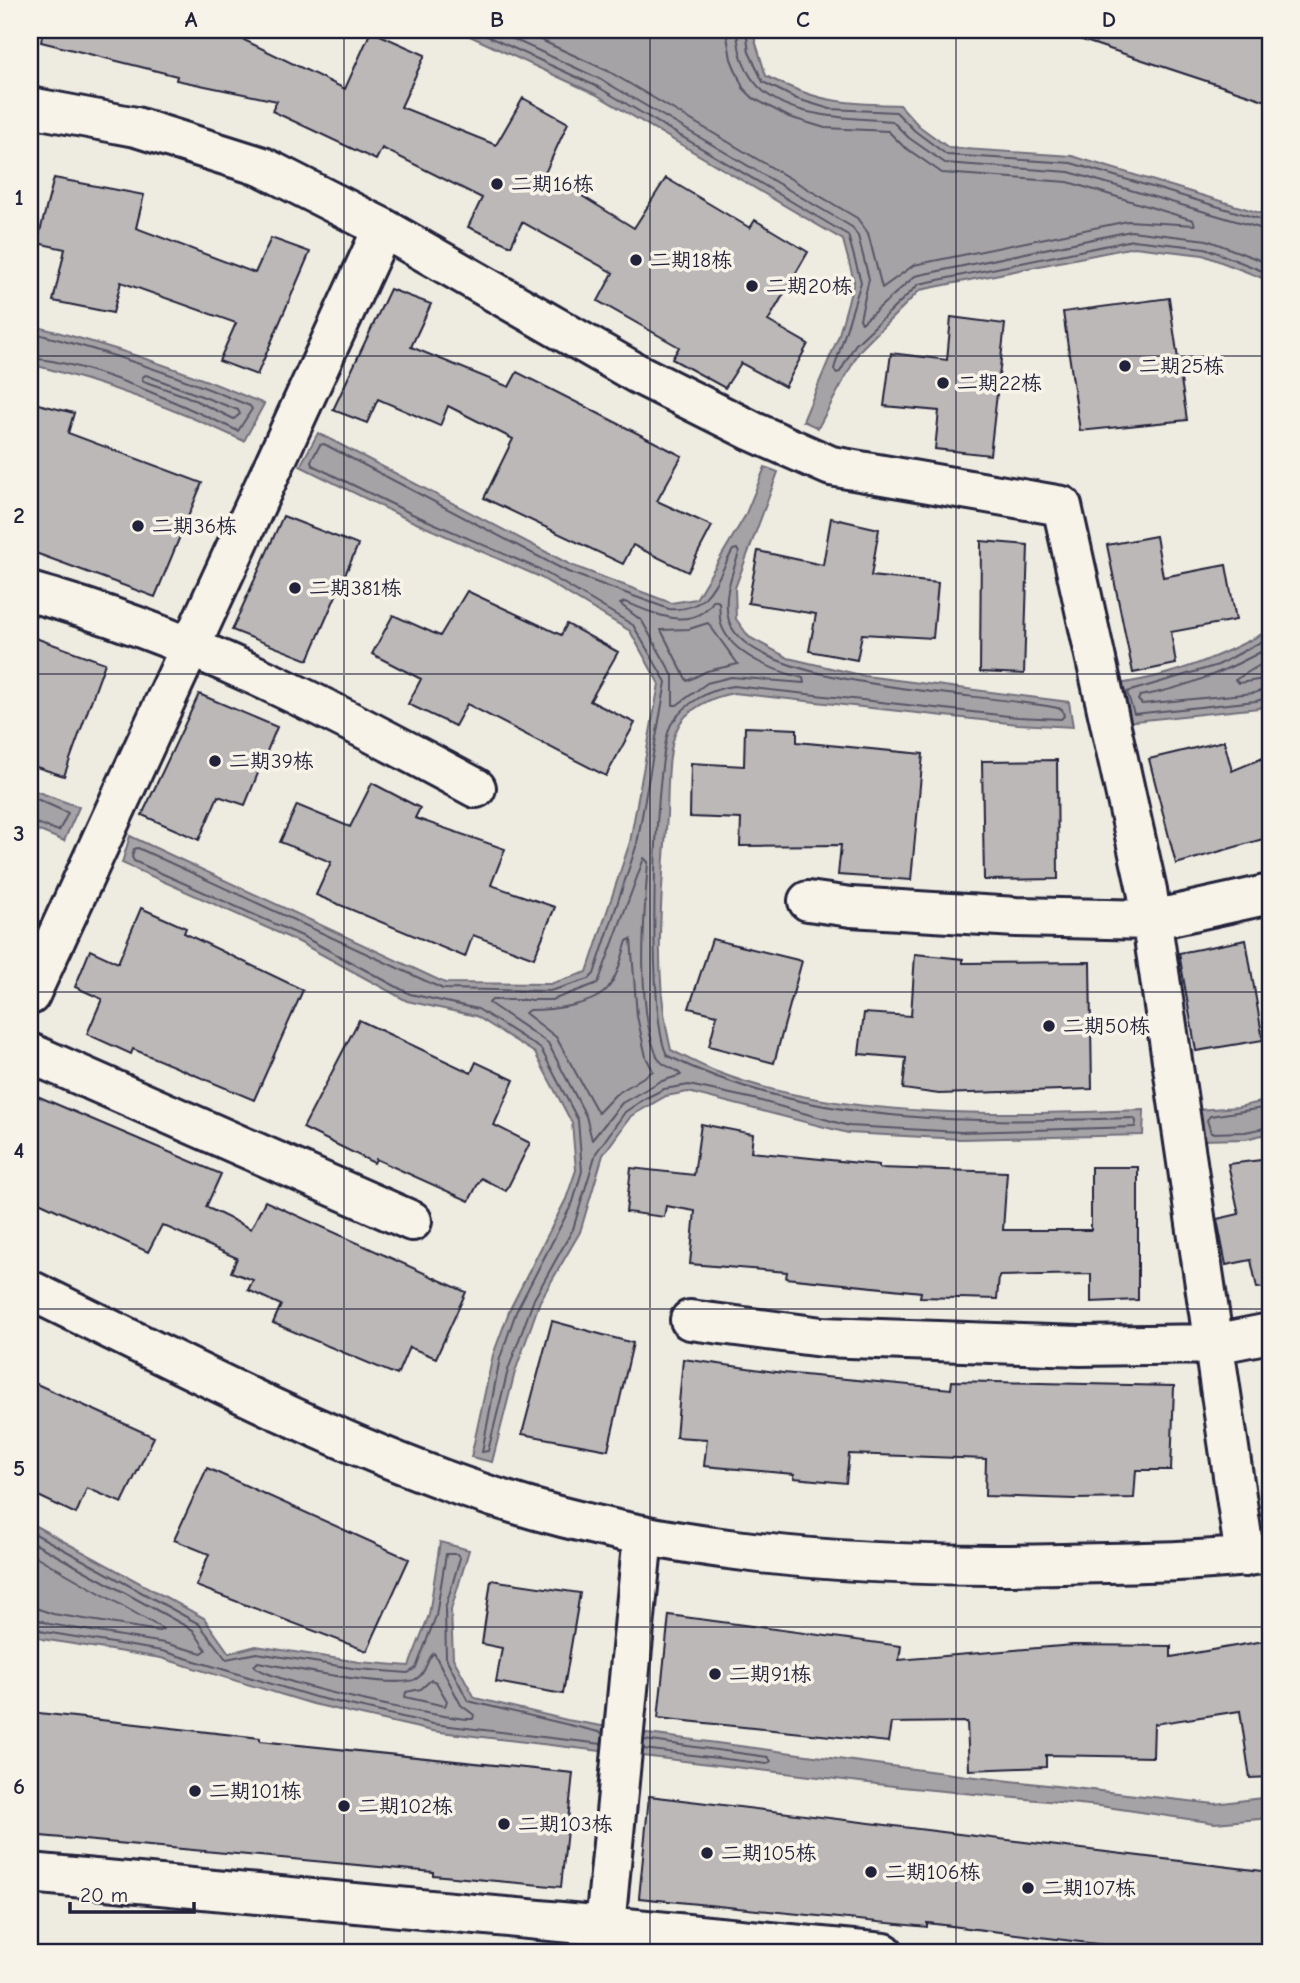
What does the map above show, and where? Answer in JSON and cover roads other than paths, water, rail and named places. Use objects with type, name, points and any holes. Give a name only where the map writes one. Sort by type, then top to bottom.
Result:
[{"type":"street","points":[[30,107],[136,127],[263,167],[383,228],[636,373],[752,431],[831,466],[1062,506],[1152,920],[1214,1344],[1258,1555],[950,1566],[813,1559],[606,1530],[463,1487],[330,1436],[30,1290]]},
{"type":"street","points":[[30,995],[383,228]]},
{"type":"street","points":[[30,592],[190,647],[318,703],[476,788]]},
{"type":"street","points":[[808,901],[851,907],[1016,917],[1152,920],[1270,894]]},
{"type":"street","points":[[30,1053],[412,1221]]},
{"type":"street","points":[[690,1320],[822,1337],[1080,1346],[1214,1344],[1270,1333]]},
{"type":"street","points":[[606,1926],[643,1535]]},
{"type":"street","points":[[30,1873],[884,1953]]},
{"type":"water","points":[[457,30],[752,30],[766,76],[817,97],[900,105],[919,126],[949,148],[1072,156],[1270,216],[1270,281],[1203,255],[1134,247],[920,290],[860,350],[818,428],[803,421],[838,338],[854,281],[843,240],[595,94]]},
{"type":"water","points":[[30,325],[148,360],[264,404],[244,441],[138,397],[30,364]]},
{"type":"water","points":[[318,433],[571,565],[671,603],[696,599],[745,516],[765,467],[778,472],[735,588],[736,619],[749,637],[788,658],[865,676],[1069,702],[1073,727],[1018,724],[734,693],[709,700],[686,715],[674,738],[669,771],[660,933],[665,1021],[671,1050],[714,1071],[768,1088],[873,1107],[929,1111],[1040,1113],[1144,1110],[1143,1135],[961,1139],[848,1133],[688,1092],[666,1096],[631,1116],[603,1155],[580,1232],[540,1301],[515,1372],[492,1462],[471,1457],[493,1355],[510,1309],[566,1199],[576,1170],[572,1123],[535,1053],[476,1016],[407,1001],[299,942],[122,863],[130,836],[445,983],[550,984],[587,972],[630,842],[659,684],[630,631],[538,576],[407,519],[300,466]]},
{"type":"water","points":[[1270,630],[1270,703],[1259,708],[1126,722],[1119,684],[1160,676],[1197,664]]},
{"type":"water","points":[[30,789],[79,807],[64,841],[30,827]]},
{"type":"water","points":[[1270,1100],[1270,1133],[1246,1139],[1201,1140],[1199,1110],[1238,1107]]},
{"type":"water","points":[[30,1523],[204,1618],[229,1653],[256,1646],[359,1662],[409,1666],[429,1615],[440,1542],[469,1550],[451,1610],[453,1658],[475,1698],[567,1720],[648,1734],[967,1776],[1215,1804],[1270,1797],[1270,1818],[1215,1823],[1100,1806],[902,1787],[432,1731],[313,1704],[161,1658],[42,1639],[30,1630]]},
{"type":"place","name":"二期16栋","points":[[497,184]]},
{"type":"place","name":"二期18栋","points":[[636,260]]},
{"type":"place","name":"二期20栋","points":[[752,286]]},
{"type":"place","name":"二期25栋","points":[[1125,366]]},
{"type":"place","name":"二期22栋","points":[[943,383]]},
{"type":"place","name":"二期36栋","points":[[138,526]]},
{"type":"place","name":"二期381栋","points":[[295,588]]},
{"type":"place","name":"二期39栋","points":[[215,761]]},
{"type":"place","name":"二期50栋","points":[[1049,1026]]},
{"type":"place","name":"二期91栋","points":[[715,1674]]},
{"type":"place","name":"二期101栋","points":[[195,1791]]},
{"type":"place","name":"二期102栋","points":[[344,1806]]},
{"type":"place","name":"二期103栋","points":[[504,1824]]},
{"type":"place","name":"二期105栋","points":[[707,1853]]},
{"type":"place","name":"二期106栋","points":[[871,1872]]},
{"type":"place","name":"二期107栋","points":[[1028,1888]]}]
